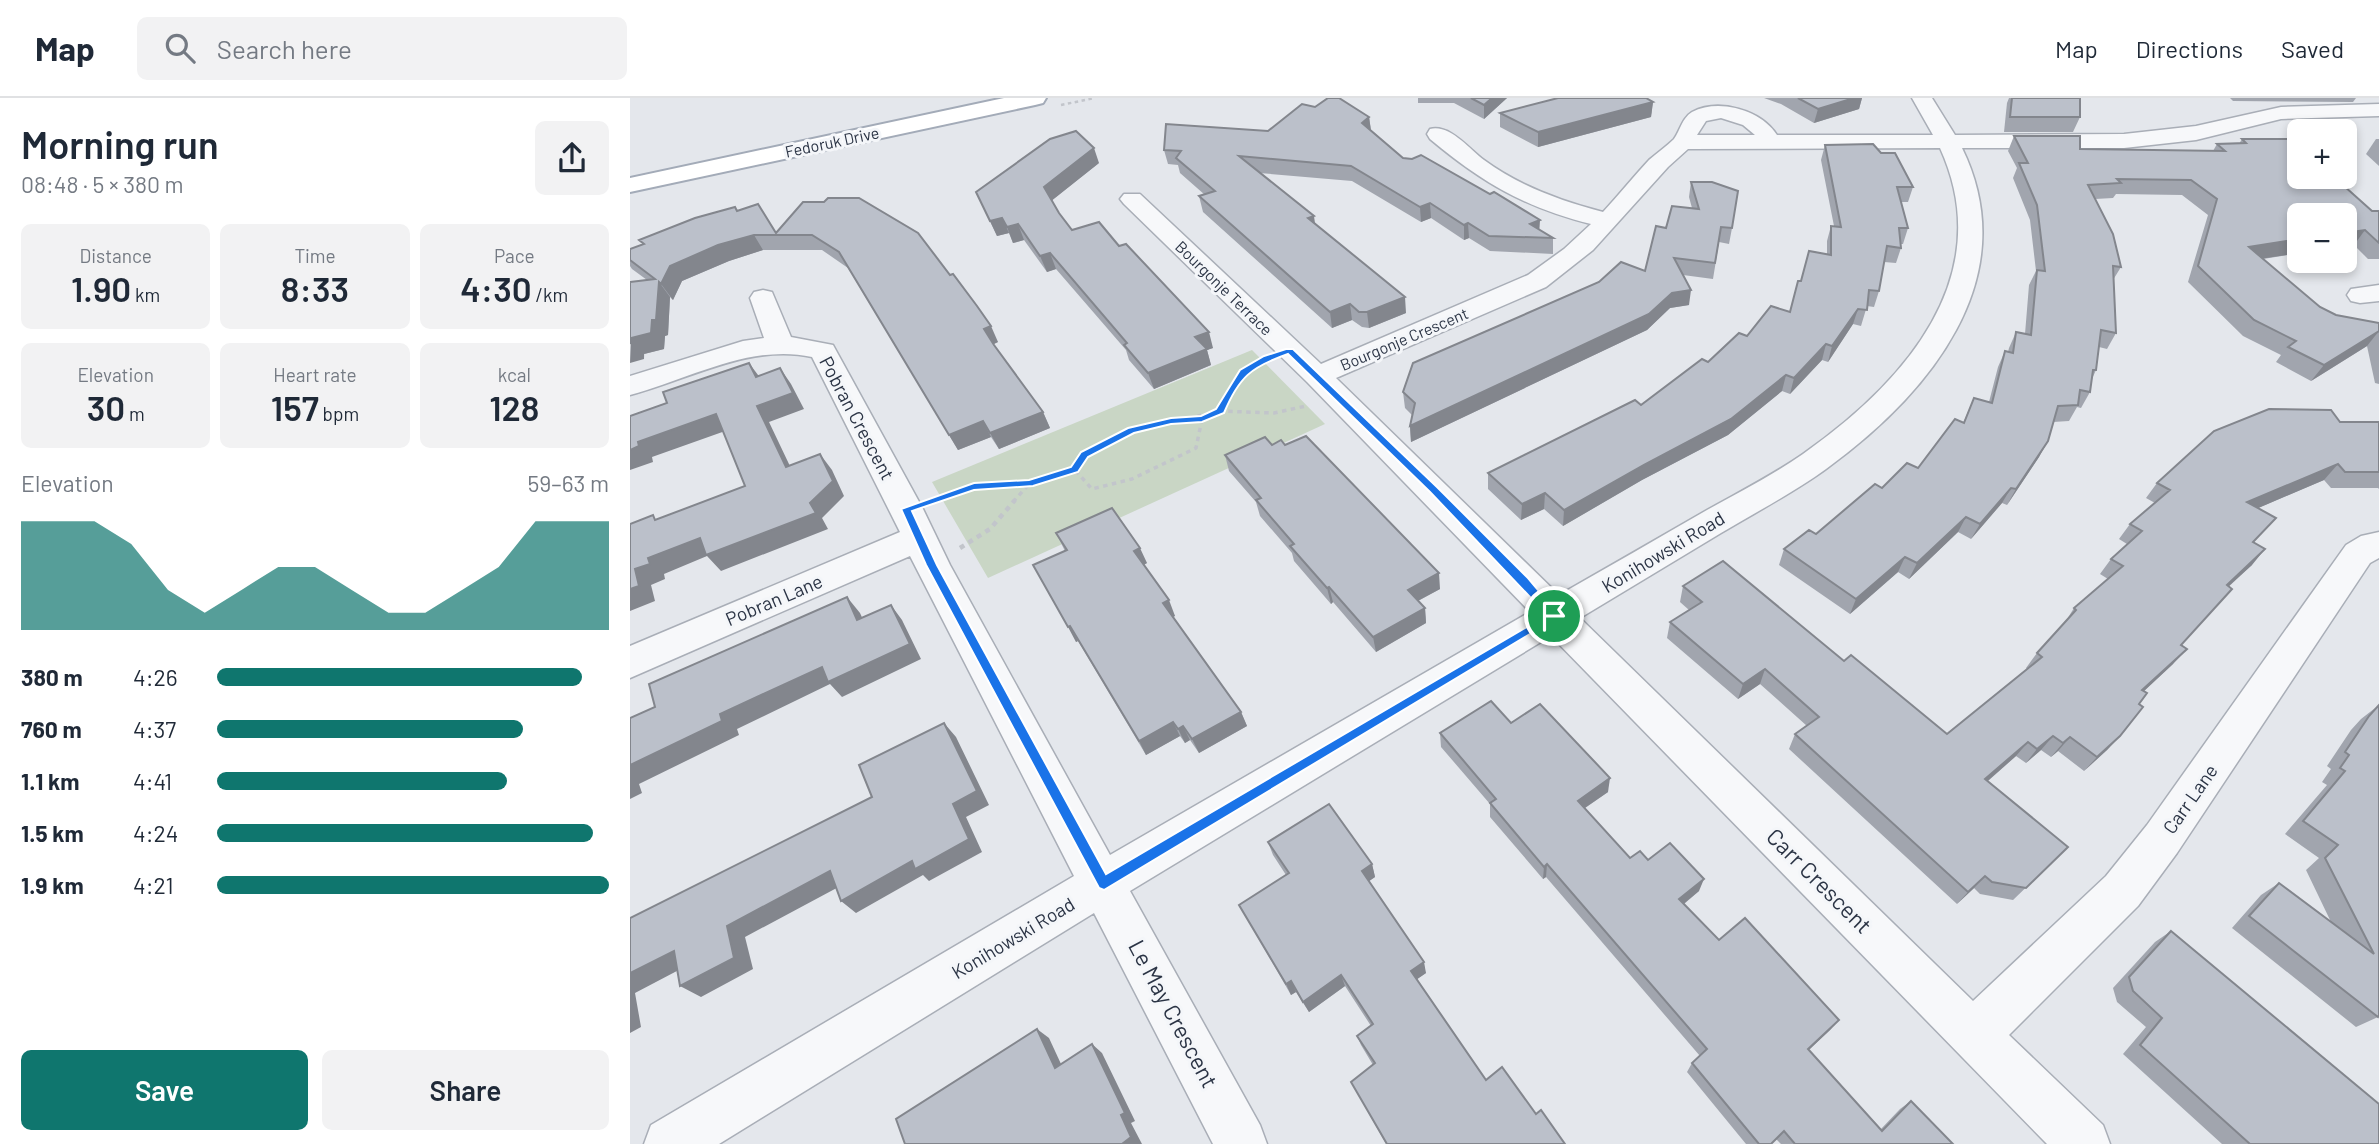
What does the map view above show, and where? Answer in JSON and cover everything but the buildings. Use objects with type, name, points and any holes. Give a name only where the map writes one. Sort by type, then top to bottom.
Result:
[{"type":"main road","name":"Fedoruk Drive","points":[[630,167],[955,98]]},
{"type":"main road","name":"Fedoruk Drive","points":[[630,186],[1035,98]]},
{"type":"street","name":"Konihowski Road","points":[[670,1144],[1813,463],[1882,406],[1928,355],[1945,328],[1958,299],[1970,247],[1969,199],[1961,171],[1922,98]]},
{"type":"street","points":[[1946,141],[2114,141],[2174,137],[2281,113],[2379,110]]},
{"type":"street","points":[[2141,117],[2174,137]]},
{"type":"street","points":[[1438,134],[1507,185],[1588,216],[1608,220]]},
{"type":"street","name":"Bourgonje Crescent","points":[[1554,616],[1524,581],[1434,489],[1325,385],[1537,281],[1575,255],[1667,154],[1683,142],[1946,141]]},
{"type":"street","name":"Bourgonje Terrace","points":[[1132,199],[1325,385]]},
{"type":"street","points":[[763,298],[780,345]]},
{"type":"street","name":"Pobran Crescent","points":[[630,386],[753,347],[780,345],[823,351],[1104,883]]},
{"type":"street","name":"Pobran Lane","points":[[630,663],[919,537]]},
{"type":"street","name":"Carr Lane","points":[[1974,1034],[2122,891],[2162,839],[2358,554],[2373,545],[2379,545]]},
{"type":"street","name":"Carr Crescent","points":[[1554,616],[2084,1144]]},
{"type":"street","name":"Le May Crescent","points":[[1104,883],[1241,1144]]},
{"type":"path","points":[[1220,411],[1243,372],[1267,358],[1290,351]]},
{"type":"path","points":[[919,537],[974,486],[1030,483],[1074,469],[1085,455],[1131,431],[1171,421],[1202,419],[1220,411],[1267,415],[1291,413],[1325,385]]},
{"type":"path","points":[[1074,469],[1092,489],[1132,479],[1196,448],[1202,419]]},
{"type":"path","points":[[919,537],[990,529],[1030,483]]},
{"type":"green space","points":[[1252,350],[1325,424],[988,578],[932,482]]},
{"type":"route","points":[[1290,351],[1434,489],[1524,581],[1554,616],[1104,883],[996,687],[918,538],[906,509],[974,486],[1030,483],[1074,469],[1085,455],[1131,431],[1171,421],[1202,419],[1220,411],[1243,372],[1267,358],[1290,351]]}]
